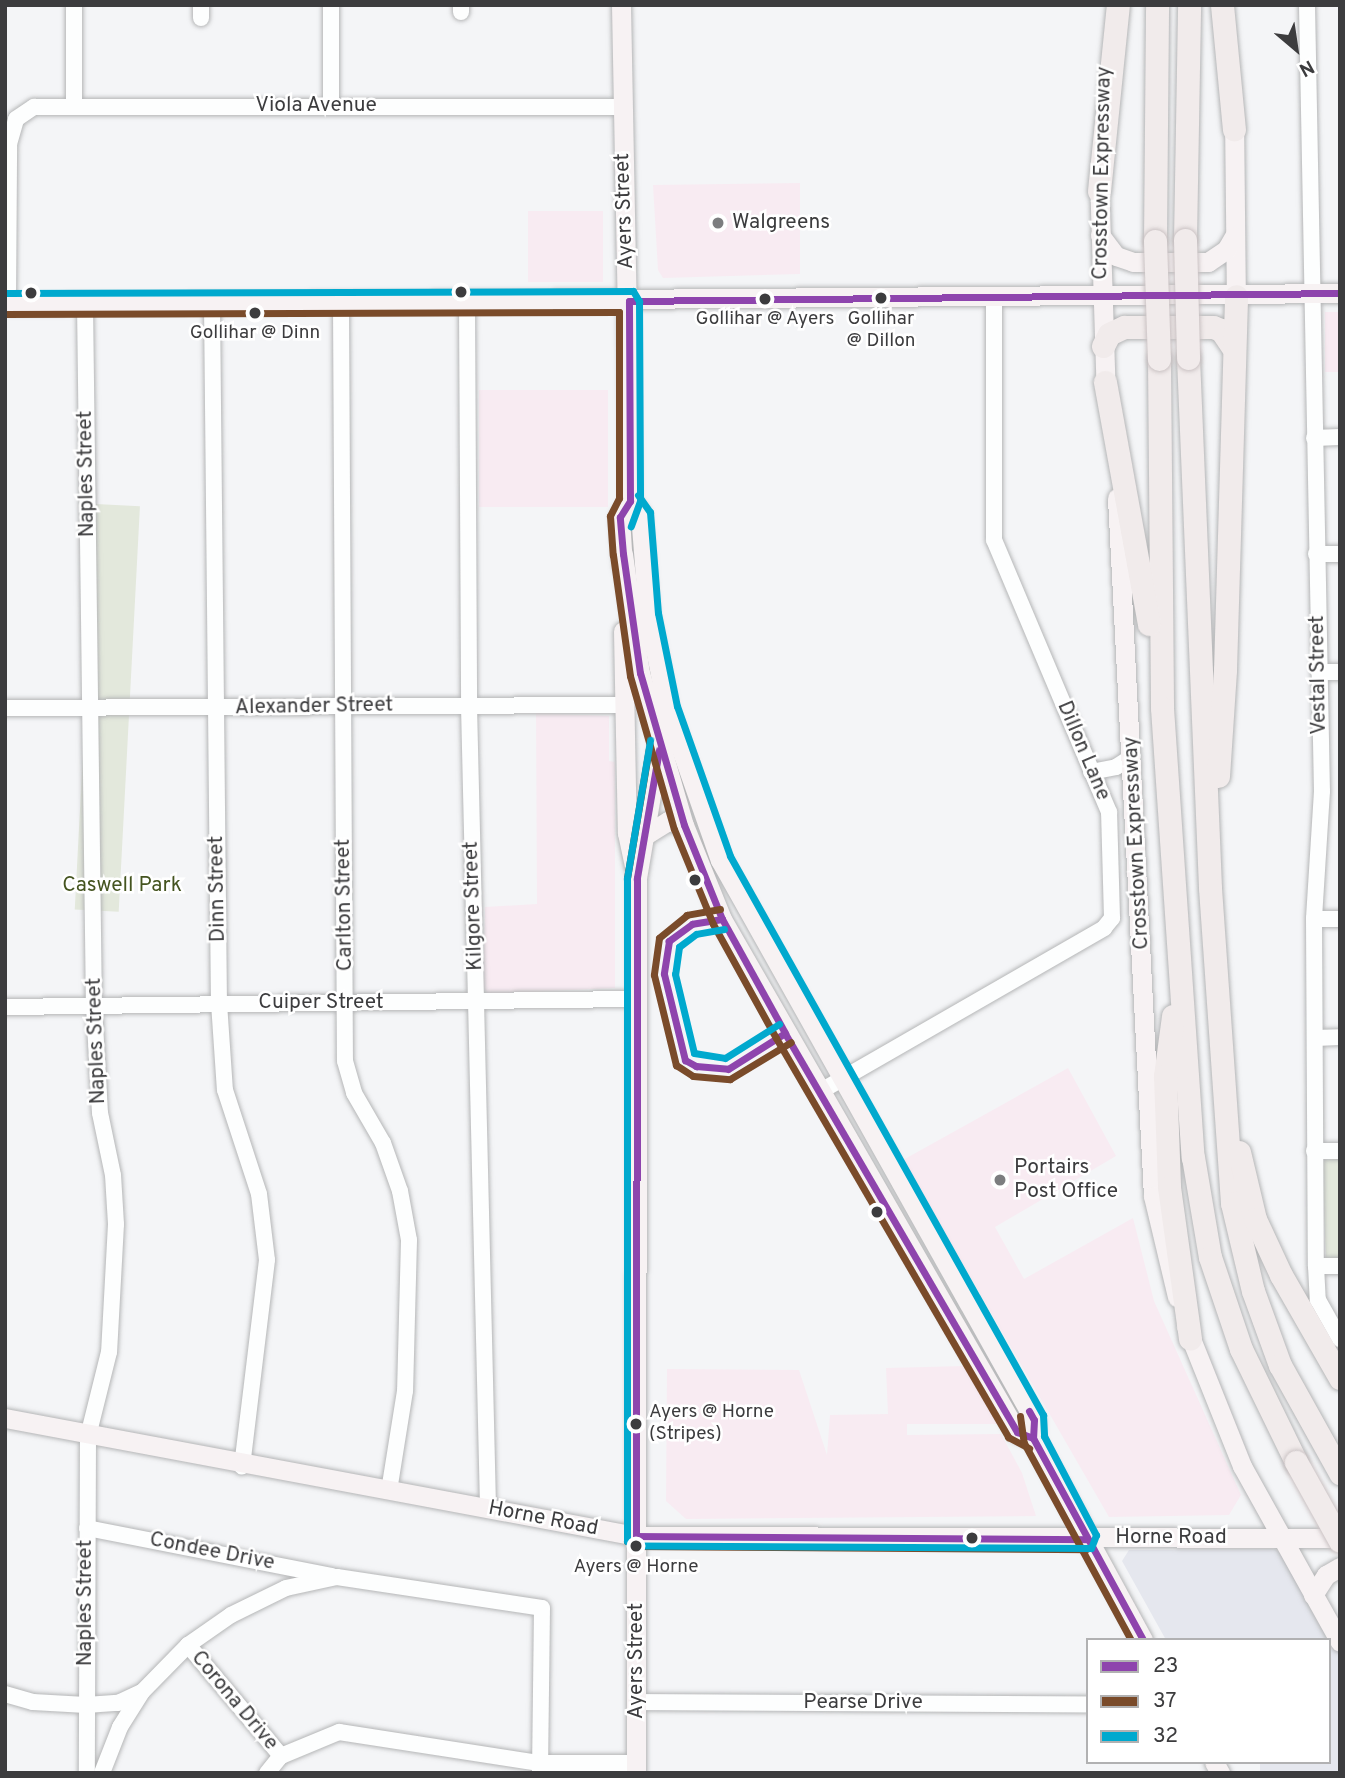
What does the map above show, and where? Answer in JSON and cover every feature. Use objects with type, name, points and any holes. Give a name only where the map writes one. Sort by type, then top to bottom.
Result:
[{"type":"highway","points":[[1099,191],[1118,5]]},
{"type":"highway","name":"Crosstown Expressway","points":[[1157,5],[1155,241],[1159,359],[1162,708],[1193,1157],[1210,1257],[1241,1349],[1296,1462],[1340,1540]]},
{"type":"highway","points":[[1189,5],[1185,240],[1188,358],[1210,888],[1222,1017],[1222,1077],[1232,1203],[1253,1291],[1280,1365],[1334,1463]]},
{"type":"highway","points":[[1222,5],[1234,128]]},
{"type":"highway","points":[[1210,888],[1226,670],[1236,296]]},
{"type":"highway","points":[[1103,346],[1109,334],[1124,327],[1213,327],[1221,330],[1234,349]]},
{"type":"highway","points":[[1105,382],[1136,533],[1162,708]]},
{"type":"highway","points":[[1179,964],[1165,1076],[1173,1233],[1190,1339]]},
{"type":"highway","points":[[1222,1077],[1255,1219],[1281,1275],[1340,1378]]},
{"type":"main road","name":"Ayers Street","points":[[621,5],[621,107],[629,301],[630,501],[620,517],[623,554],[627,833],[637,878]]},
{"type":"main road","name":"Crosstown Expressway","points":[[1107,5],[1099,191],[1101,296],[1105,382],[1121,545],[1153,1196],[1163,1253],[1190,1339],[1242,1466],[1340,1642]]},
{"type":"main road","points":[[1234,5],[1236,296]]},
{"type":"main road","points":[[1100,235],[1116,256],[1133,262],[1208,262],[1226,250],[1234,236]]},
{"type":"main road","points":[[7,304],[467,303],[1340,293]]},
{"type":"main road","name":"Ayers Street","points":[[630,501],[640,514],[650,629],[668,739],[644,836],[637,878],[636,1768]]},
{"type":"main road","points":[[623,554],[640,673],[731,883],[1034,1420],[1033,1438],[1142,1638]]},
{"type":"main road","points":[[668,739],[684,825],[722,919],[1017,1432],[1033,1438]]},
{"type":"main road","points":[[644,836],[668,821],[684,825]]},
{"type":"main road","name":"Horne Road","points":[[5,1418],[242,1466],[636,1536],[1340,1540]]},
{"type":"main road","points":[[1313,1595],[1326,1574],[1340,1567]]},
{"type":"street","points":[[74,5],[74,104]]},
{"type":"street","points":[[331,5],[331,106]]},
{"type":"street","name":"Vestal Street","points":[[1307,5],[1322,791],[1314,919],[1316,1266],[1318,1300],[1340,1339]]},
{"type":"street","name":"Viola Avenue","points":[[7,304],[9,144],[16,119],[34,107],[74,104],[621,107]]},
{"type":"street","name":"Dillon Lane","points":[[994,298],[994,540],[1111,822],[1110,923]]},
{"type":"street","name":"Kilgore Street","points":[[467,303],[469,706],[488,1509]]},
{"type":"street","name":"Naples Street","points":[[85,304],[94,1006],[100,1112],[113,1175],[116,1224],[109,1352],[88,1436],[88,1773]]},
{"type":"street","name":"Dinn Street","points":[[212,304],[219,1003],[225,1090],[260,1194],[267,1260],[242,1466]]},
{"type":"street","name":"Carlton Street","points":[[341,304],[345,1062],[354,1093],[383,1143],[400,1191],[409,1240],[405,1391],[388,1491]]},
{"type":"street","points":[[1314,438],[1340,437]]},
{"type":"street","points":[[1316,554],[1340,554]]},
{"type":"street","points":[[1319,672],[1340,672]]},
{"type":"street","name":"Alexander Street","points":[[5,708],[624,705]]},
{"type":"street","points":[[1091,772],[1115,766],[1133,756]]},
{"type":"street","points":[[1322,791],[1340,790]]},
{"type":"street","points":[[1314,919],[1340,919]]},
{"type":"street","points":[[821,1091],[1110,923],[1133,931],[1142,939]]},
{"type":"street","name":"Cuiper Street","points":[[5,1007],[636,999]]},
{"type":"street","points":[[1315,1038],[1340,1037]]},
{"type":"street","points":[[1314,1151],[1340,1151]]},
{"type":"street","points":[[1316,1266],[1340,1266]]},
{"type":"street","name":"Condee Drive","points":[[87,1528],[337,1577],[542,1608],[540,1768]]},
{"type":"street","points":[[102,1773],[120,1727],[142,1692],[188,1645],[231,1615],[286,1588],[337,1577]]},
{"type":"street","name":"Corona Drive","points":[[188,1645],[281,1756]]},
{"type":"street","points":[[5,1694],[33,1702],[86,1705],[118,1703],[142,1692]]},
{"type":"street","name":"Pearse Drive","points":[[638,1702],[1086,1704]]},
{"type":"street","points":[[267,1773],[281,1756],[339,1732],[540,1768],[636,1768]]},
{"type":"shaded area","points":[[800,183],[800,274],[663,278],[658,270],[653,185]]},
{"type":"shaded area","points":[[528,211],[603,211],[603,282],[528,282]]},
{"type":"shaded area","points":[[1325,312],[1340,312],[1340,372],[1325,372]]},
{"type":"shaded area","points":[[479,390],[608,390],[608,507],[479,507]]},
{"type":"shaded area","points":[[536,713],[609,716],[609,761],[615,762],[615,988],[488,994],[483,987],[485,907],[537,904]]},
{"type":"shaded area","points":[[1068,1068],[1116,1156],[995,1227],[1024,1279],[1133,1218],[1154,1301],[1241,1495],[1229,1515],[1109,1517],[903,1160]]},
{"type":"shaded area","points":[[965,1366],[1003,1424],[907,1424],[907,1435],[1001,1434],[1022,1473],[1036,1516],[686,1519],[666,1501],[667,1369],[799,1370],[827,1455],[830,1415],[888,1414],[886,1368]]},
{"type":"shaded area","points":[[1275,1549],[1283,1555],[1330,1638],[1165,1638],[1122,1561],[1129,1550]]},
{"type":"shaded area","points":[[1331,1639],[1340,1655],[1340,1773],[1260,1773],[1260,1764],[1331,1764]]},
{"type":"green space","name":"Caswell Park","points":[[96,504],[140,506],[119,912],[75,909]]},
{"type":"green space","points":[[1340,1159],[1340,1259],[1326,1259],[1322,1160]]},
{"type":"transit line","name":"32","points":[[5,293],[633,291],[639,301],[640,501],[631,526]]},
{"type":"transit line","name":"23","points":[[1033,1438],[1017,1432],[785,1033],[722,919],[684,825],[640,673],[623,554],[620,517],[630,501],[629,301],[1340,293]]},
{"type":"transit line","name":"37","points":[[5,314],[619,312],[619,498],[610,516],[613,555],[630,676],[674,829],[713,924],[776,1038],[1008,1437],[1029,1448]]},
{"type":"transit line","name":"32","points":[[638,495],[650,512],[658,613],[677,706],[730,856],[1043,1415],[1044,1436],[1096,1535],[1091,1548],[636,1546],[627,1541],[627,878],[650,740]]},
{"type":"transit line","name":"37","points":[[649,748],[627,878],[627,1541],[636,1546],[1086,1549]]},
{"type":"transit line","name":"23","points":[[659,750],[637,878],[636,1536],[1086,1539]]},
{"type":"transit line","name":"37","points":[[720,909],[687,915],[659,938],[654,975],[676,1065],[693,1076],[730,1079],[791,1042]]},
{"type":"transit line","name":"23","points":[[722,919],[692,924],[669,941],[664,974],[685,1060],[696,1066],[728,1069],[785,1033]]},
{"type":"transit line","name":"32","points":[[724,929],[696,934],[679,947],[675,974],[694,1053],[725,1058],[779,1024]]},
{"type":"transit line","name":"23","points":[[1029,1411],[1034,1420],[1033,1438],[1142,1638]]},
{"type":"transit line","name":"37","points":[[1020,1416],[1024,1443],[1130,1638]]},
{"type":"place","name":"Walgreens","points":[[718,223]]},
{"type":"place","name":"Gollihar @ Dillon","points":[[881,298]]},
{"type":"place","name":"Gollihar @ Ayers","points":[[765,299]]},
{"type":"place","name":"Gollihar @ Dinn","points":[[255,313]]},
{"type":"place","name":"Portairs Post Office","points":[[1000,1180]]},
{"type":"place","name":"Ayers @ Horne (Stripes)","points":[[636,1424]]},
{"type":"place","name":"Ayers @ Horne","points":[[636,1546]]}]
